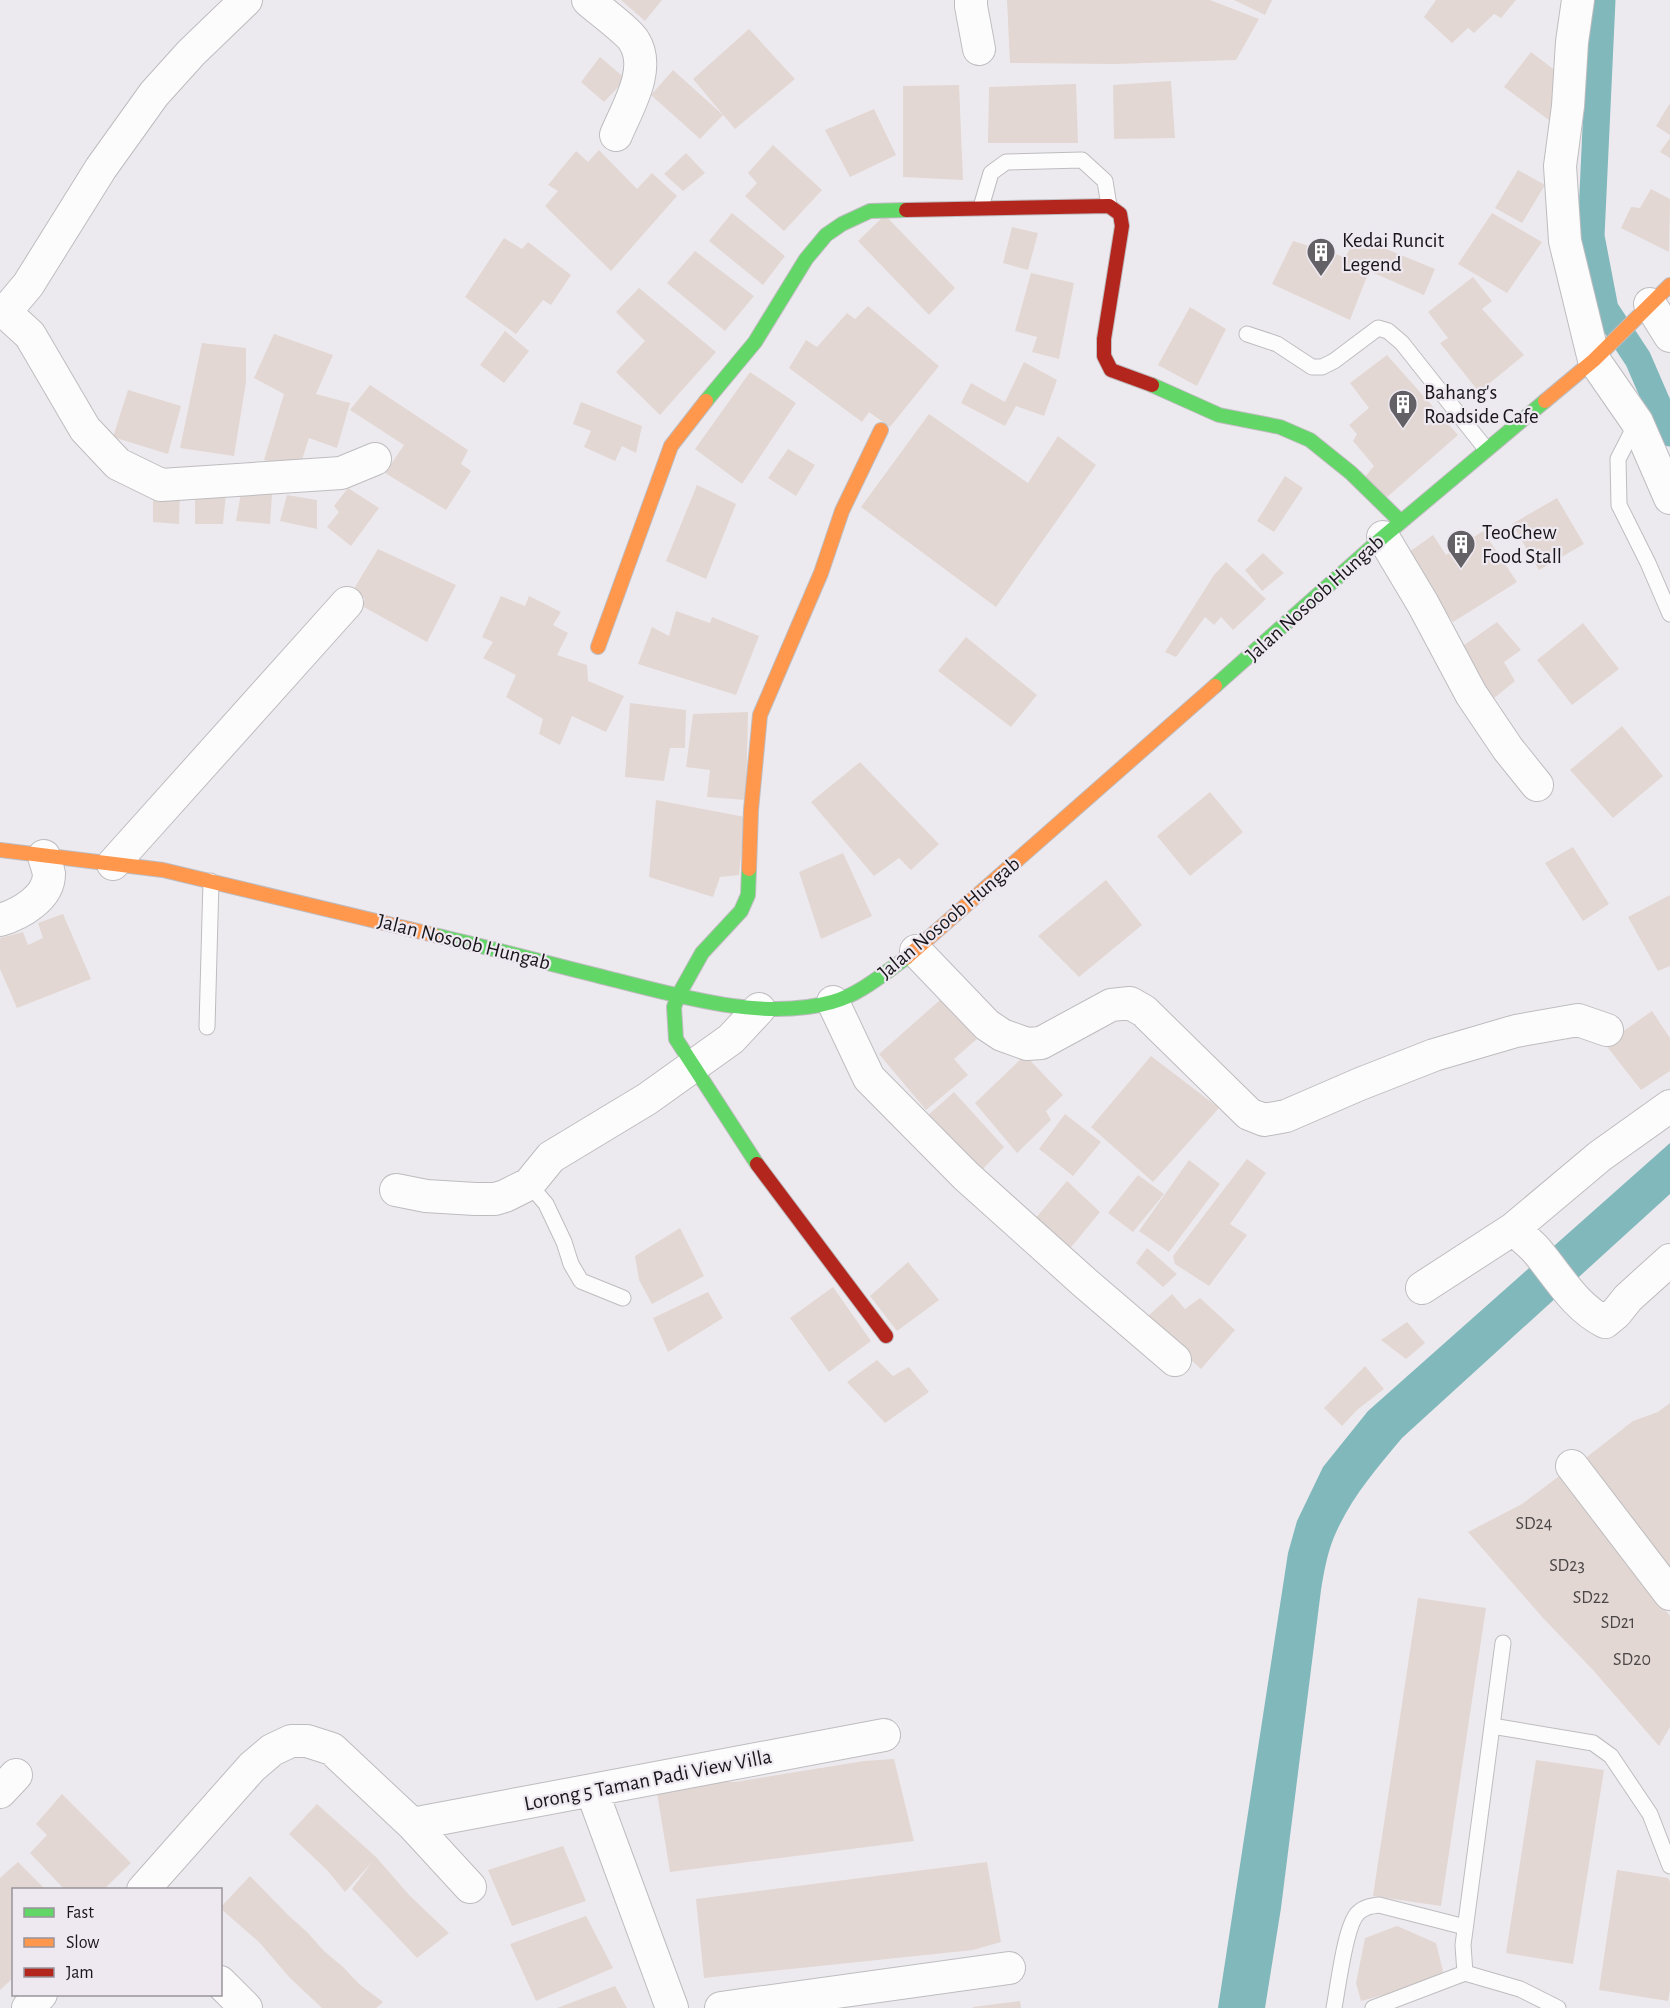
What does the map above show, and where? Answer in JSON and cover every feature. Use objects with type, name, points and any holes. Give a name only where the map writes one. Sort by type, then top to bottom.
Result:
[{"type":"street","points":[[246,0],[191,53],[154,94],[100,168],[28,285],[2,313],[30,335],[85,429],[118,464],[161,484],[341,473],[375,459]]},
{"type":"street","points":[[588,0],[634,40],[640,60],[638,83],[616,135]]},
{"type":"street","points":[[971,0],[979,49]]},
{"type":"street","points":[[1578,0],[1560,166],[1565,241],[1603,351],[1670,498]]},
{"type":"street","points":[[598,647],[672,446],[688,421],[757,340],[810,255],[826,236],[846,221],[870,211],[1109,206],[1120,214],[1122,226],[1104,339],[1104,356],[1111,370],[1148,383],[1194,405],[1231,419],[1276,426],[1297,433],[1317,445],[1339,463],[1392,530],[1423,604],[1471,694],[1508,749],[1537,785]]},
{"type":"street","points":[[1654,300],[1670,336]]},
{"type":"street","name":"Jalan Nosoob Hungab","points":[[0,850],[163,870],[678,996],[759,1009],[788,1010],[832,1002],[870,984],[916,951],[1392,530],[1603,351],[1654,300]]},
{"type":"street","points":[[881,430],[842,511],[821,573],[760,715],[751,810],[748,894],[741,911],[702,953],[674,1007],[676,1039],[734,1131],[776,1192],[886,1336]]},
{"type":"street","points":[[113,864],[347,603]]},
{"type":"street","points":[[0,920],[30,905],[46,890],[48,874],[44,856]]},
{"type":"street","points":[[916,951],[987,1025],[1002,1035],[1027,1044],[1041,1043],[1111,1005],[1130,1003],[1144,1011],[1249,1114],[1264,1120],[1286,1116],[1434,1055],[1516,1031],[1578,1020],[1607,1030]]},
{"type":"street","points":[[832,1002],[869,1078],[966,1176],[1175,1360]]},
{"type":"street","points":[[396,1190],[426,1196],[495,1199],[505,1196],[529,1184],[551,1157],[647,1099],[731,1039],[759,1009]]},
{"type":"street","points":[[1422,1288],[1524,1239],[1600,1156],[1670,1106]]},
{"type":"street","points":[[1524,1239],[1576,1300],[1592,1316],[1605,1322],[1670,1260]]},
{"type":"street","points":[[1572,1466],[1670,1594]]},
{"type":"street","name":"Lorong 5 Taman Padi View Villa","points":[[412,1824],[884,1735]]},
{"type":"street","points":[[145,1888],[252,1767],[272,1750],[291,1741],[307,1741],[332,1749],[412,1824],[470,1887]]},
{"type":"street","points":[[592,1791],[672,2008]]},
{"type":"street","points":[[721,2008],[1009,1968]]},
{"type":"street","points":[[222,1984],[246,2008]]},
{"type":"street","points":[[28,2008],[40,1996]]},
{"type":"lane","points":[[981,207],[990,173],[1006,162],[1082,160],[1105,181],[1109,206]]},
{"type":"lane","points":[[1247,334],[1277,344],[1312,367],[1322,367],[1334,361],[1378,328],[1388,331],[1402,343],[1486,449]]},
{"type":"lane","points":[[1637,422],[1618,459],[1619,506],[1648,563],[1670,614]]},
{"type":"lane","points":[[207,1027],[211,881]]},
{"type":"lane","points":[[529,1184],[546,1204],[564,1242],[571,1264],[581,1281],[623,1298]]},
{"type":"lane","points":[[1465,1973],[1463,1945],[1465,1927],[1503,1643]]},
{"type":"lane","points":[[1492,1726],[1593,1743],[1611,1756],[1650,1814],[1670,1866]]},
{"type":"lane","points":[[1334,2008],[1350,1926],[1357,1914],[1367,1906],[1379,1905],[1465,1927]]},
{"type":"lane","points":[[1373,2008],[1465,1973],[1520,1989],[1558,2008]]},
{"type":"water","points":[[1670,1143],[1670,1194],[1402,1438],[1364,1485],[1340,1523],[1329,1550],[1321,1590],[1281,1908],[1265,2008],[1218,2008],[1288,1553],[1297,1521],[1323,1467],[1368,1411]]},
{"type":"building","points":[[621,0],[662,0],[645,21]]},
{"type":"building","points":[[1007,0],[1210,0],[1259,19],[1236,60],[1115,64],[1010,63]]},
{"type":"building","points":[[1234,0],[1272,0],[1265,15]]},
{"type":"building","points":[[1436,0],[1516,0],[1501,18],[1494,14],[1474,33],[1468,28],[1452,43],[1424,17]]},
{"type":"building","points":[[749,29],[795,79],[735,129],[693,79]]},
{"type":"building","points":[[1531,52],[1561,75],[1553,123],[1504,87]]},
{"type":"building","points":[[600,57],[626,79],[604,102],[581,82]]},
{"type":"building","points":[[673,70],[723,115],[700,139],[651,95]]},
{"type":"building","points":[[1171,81],[1175,138],[1114,139],[1113,85]]},
{"type":"building","points":[[1076,84],[1078,143],[988,143],[989,87]]},
{"type":"building","points":[[959,85],[963,180],[903,177],[903,86]]},
{"type":"building","points":[[1670,103],[1670,135],[1656,126]]},
{"type":"building","points":[[874,109],[896,155],[850,177],[825,130]]},
{"type":"building","points":[[1670,138],[1670,158],[1660,152]]},
{"type":"building","points":[[773,145],[822,190],[784,231],[745,196],[757,183],[748,173]]},
{"type":"building","points":[[599,150],[637,189],[652,173],[677,196],[611,271],[545,206],[558,191],[548,185],[576,151],[588,162]]},
{"type":"building","points":[[686,153],[705,173],[683,191],[664,174]]},
{"type":"building","points":[[1518,170],[1545,185],[1522,223],[1495,208]]},
{"type":"building","points":[[1651,189],[1670,199],[1669,252],[1621,228],[1631,207],[1640,208]]},
{"type":"building","points":[[732,213],[785,256],[763,285],[709,241]]},
{"type":"building","points":[[1492,213],[1542,242],[1507,293],[1458,264]]},
{"type":"building","points":[[885,215],[955,288],[929,315],[858,241]]},
{"type":"building","points":[[1012,227],[1038,233],[1028,270],[1003,263]]},
{"type":"building","name":"Kedai Runcit Legend","points":[[1357,237],[1435,269],[1424,295],[1369,271],[1350,320],[1272,284],[1293,241],[1345,257]]},
{"type":"building","points":[[504,238],[522,249],[528,242],[571,275],[551,305],[543,300],[516,334],[465,297]]},
{"type":"building","points":[[695,251],[754,296],[725,331],[667,283]]},
{"type":"building","points":[[1031,273],[1074,283],[1059,359],[1032,352],[1037,337],[1015,331]]},
{"type":"building","points":[[1473,277],[1492,301],[1482,309],[1524,355],[1479,392],[1440,343],[1448,338],[1428,312]]},
{"type":"building","points":[[639,288],[716,352],[660,415],[616,372],[645,341],[616,312]]},
{"type":"building","points":[[868,306],[939,366],[890,427],[869,412],[862,422],[789,368],[806,340],[817,347],[847,313],[855,319]]},
{"type":"building","points":[[1190,307],[1226,329],[1197,386],[1158,365]]},
{"type":"building","points":[[505,331],[529,351],[504,383],[480,365]]},
{"type":"building","points":[[274,334],[333,355],[316,394],[350,403],[337,448],[309,438],[300,466],[264,460],[284,394],[254,378]]},
{"type":"building","points":[[202,343],[246,348],[246,382],[234,456],[180,448]]},
{"type":"building","name":"Bahang's Roadside Cafe","points":[[1387,355],[1458,435],[1386,498],[1365,477],[1374,466],[1353,441],[1357,434],[1349,425],[1369,408],[1350,383]]},
{"type":"building","points":[[1024,362],[1057,380],[1044,416],[1016,406],[1005,426],[961,403],[971,383],[1005,402]]},
{"type":"building","points":[[750,372],[796,403],[742,484],[695,449]]},
{"type":"building","points":[[370,385],[468,450],[461,464],[471,471],[446,510],[385,473],[404,445],[350,410]]},
{"type":"building","points":[[128,390],[181,406],[168,454],[113,437]]},
{"type":"building","points":[[581,402],[642,426],[636,453],[622,446],[615,461],[584,447],[591,431],[573,424]]},
{"type":"building","points":[[929,414],[1028,483],[1058,436],[1096,465],[996,607],[861,507]]},
{"type":"building","points":[[788,449],[815,465],[796,496],[768,478]]},
{"type":"building","points":[[1285,476],[1303,488],[1274,532],[1257,521]]},
{"type":"building","points":[[697,485],[736,504],[706,579],[666,561]]},
{"type":"building","points":[[348,488],[379,508],[351,546],[327,527],[339,512],[334,506]]},
{"type":"building","points":[[241,493],[272,494],[270,524],[236,521]]},
{"type":"building","points":[[153,494],[180,494],[179,524],[153,522]]},
{"type":"building","points":[[226,494],[223,524],[195,524],[195,497]]},
{"type":"building","points":[[287,495],[317,500],[317,529],[280,521]]},
{"type":"building","points":[[1557,498],[1584,544],[1539,570],[1512,524]]},
{"type":"building","name":"TeoChew Food Stall","points":[[1483,531],[1517,582],[1453,622],[1405,555],[1433,535],[1446,555]]},
{"type":"building","points":[[378,549],[456,585],[427,642],[362,606],[365,599],[352,592]]},
{"type":"building","points":[[1263,553],[1284,573],[1262,591],[1245,570]]},
{"type":"building","points":[[1226,562],[1266,599],[1233,630],[1221,617],[1214,625],[1205,617],[1176,657],[1165,652],[1214,575]]},
{"type":"building","points":[[501,596],[525,606],[529,596],[561,612],[553,625],[568,633],[557,655],[587,665],[588,681],[624,696],[606,732],[572,716],[560,745],[539,734],[543,719],[506,697],[516,675],[483,658],[493,642],[482,637]]},
{"type":"building","points":[[676,611],[710,623],[712,617],[759,636],[736,695],[638,664],[652,627],[669,636]]},
{"type":"building","points":[[1497,622],[1521,650],[1504,662],[1515,681],[1493,699],[1457,650]]},
{"type":"building","points":[[1583,623],[1619,669],[1572,705],[1537,660]]},
{"type":"building","points":[[966,637],[1037,695],[1011,727],[938,671]]},
{"type":"building","points":[[630,703],[686,710],[685,748],[670,748],[664,781],[625,777]]},
{"type":"building","points":[[748,712],[746,800],[707,797],[710,770],[686,767],[693,714]]},
{"type":"building","points":[[1622,726],[1663,776],[1613,818],[1570,770]]},
{"type":"building","points":[[860,762],[939,844],[911,870],[899,858],[874,876],[811,802]]},
{"type":"building","points":[[1210,792],[1243,832],[1190,876],[1157,836]]},
{"type":"building","points":[[656,800],[745,817],[739,875],[720,877],[713,897],[649,877]]},
{"type":"building","points":[[1573,847],[1609,904],[1583,921],[1545,863]]},
{"type":"building","points":[[843,853],[872,916],[821,939],[799,872]]},
{"type":"building","points":[[1106,880],[1142,925],[1079,977],[1038,936]]},
{"type":"building","points":[[1670,895],[1670,966],[1658,971],[1628,917]]},
{"type":"building","points":[[63,914],[91,979],[17,1008],[0,969],[0,938],[23,932],[28,945],[43,938],[38,923]]},
{"type":"building","points":[[940,1000],[977,1039],[954,1059],[968,1075],[926,1110],[879,1054]]},
{"type":"building","points":[[1652,1011],[1670,1038],[1670,1071],[1641,1090],[1605,1044]]},
{"type":"building","points":[[1025,1055],[1063,1095],[1046,1111],[1051,1120],[1017,1153],[975,1103]]},
{"type":"building","points":[[1151,1056],[1219,1108],[1153,1182],[1091,1127]]},
{"type":"building","points":[[954,1092],[1004,1147],[977,1175],[925,1118]]},
{"type":"building","points":[[1065,1114],[1101,1142],[1073,1176],[1039,1149]]},
{"type":"building","points":[[1247,1159],[1266,1173],[1230,1224],[1247,1235],[1209,1286],[1175,1264],[1173,1256]]},
{"type":"building","points":[[1189,1160],[1220,1184],[1169,1252],[1139,1231]]},
{"type":"building","points":[[1138,1175],[1164,1194],[1133,1232],[1108,1213]]},
{"type":"building","points":[[1067,1181],[1100,1212],[1068,1251],[1034,1220]]},
{"type":"building","points":[[680,1228],[704,1276],[652,1304],[639,1280],[635,1256]]},
{"type":"building","points":[[1147,1248],[1177,1274],[1163,1287],[1136,1263]]},
{"type":"building","points":[[908,1262],[939,1300],[897,1331],[870,1296]]},
{"type":"building","points":[[833,1287],[871,1341],[829,1372],[790,1318]]},
{"type":"building","points":[[708,1292],[723,1318],[668,1352],[653,1318]]},
{"type":"building","points":[[1172,1294],[1185,1309],[1200,1298],[1235,1330],[1201,1369],[1145,1319]]},
{"type":"building","points":[[1407,1322],[1425,1343],[1406,1359],[1381,1340]]},
{"type":"building","points":[[877,1360],[893,1376],[909,1367],[929,1392],[885,1423],[847,1382]]},
{"type":"building","points":[[1365,1366],[1384,1389],[1357,1410],[1342,1426],[1324,1408]]},
{"type":"building","points":[[1670,1403],[1670,1575],[1583,1460],[1633,1421],[1658,1412]]},
{"type":"building","points":[[1562,1474],[1670,1616],[1670,1727],[1659,1746],[1468,1532],[1522,1504]]},
{"type":"building","points":[[1418,1598],[1486,1608],[1441,1906],[1373,1896]]},
{"type":"building","points":[[894,1759],[914,1841],[670,1872],[657,1793],[708,1782],[735,1782],[864,1761]]},
{"type":"building","points":[[1536,1760],[1604,1770],[1573,1964],[1506,1953]]},
{"type":"building","points":[[62,1794],[131,1863],[105,1888],[63,1888],[30,1853],[47,1835],[36,1824]]},
{"type":"building","points":[[317,1804],[376,1857],[410,1896],[449,1933],[417,1958],[352,1889],[372,1862],[345,1892],[327,1870],[289,1834]]},
{"type":"building","points":[[563,1846],[586,1901],[512,1926],[488,1870]]},
{"type":"building","points":[[18,1862],[44,1888],[12,1888],[12,1979],[0,1990],[0,1878]]},
{"type":"building","points":[[987,1862],[1001,1942],[973,1950],[704,1978],[696,1899]]},
{"type":"building","points":[[1617,1870],[1668,1878],[1670,1882],[1670,1990],[1668,2001],[1599,1990]]},
{"type":"building","points":[[250,1876],[324,1951],[359,1984],[383,2002],[376,2008],[322,2008],[290,1978],[259,1942],[222,1910],[222,1906]]},
{"type":"building","points":[[586,1916],[613,1968],[536,2001],[510,1944]]},
{"type":"building","points":[[1397,1926],[1436,1943],[1443,1971],[1438,1980],[1361,2001],[1356,1983],[1365,1938]]},
{"type":"building","points":[[615,1986],[627,2008],[557,2008]]},
{"type":"building","points":[[1020,2001],[1021,2008],[973,2008],[973,2007]]},
{"type":"waterway","points":[[1602,0],[1591,236],[1605,309],[1638,359],[1670,433]]},
{"type":"traffic: fast","points":[[706,401],[755,342],[806,259],[826,235],[842,224],[870,211],[906,210]]},
{"type":"traffic: fast","points":[[1152,385],[1219,415],[1280,427],[1310,440],[1351,473],[1401,522]]},
{"type":"traffic: fast","points":[[1215,686],[1383,537],[1545,401]]},
{"type":"traffic: fast","points":[[749,869],[748,895],[741,911],[702,953],[674,1007],[676,1039],[757,1164]]},
{"type":"traffic: fast","points":[[434,935],[661,992],[748,1008],[805,1007],[842,999],[880,977],[906,958]]},
{"type":"traffic: slow","points":[[1545,401],[1594,360],[1670,285]]},
{"type":"traffic: slow","points":[[598,647],[671,446],[706,401]]},
{"type":"traffic: slow","points":[[749,869],[751,810],[760,715],[821,573],[842,511],[881,430]]},
{"type":"traffic: slow","points":[[906,958],[1215,686]]},
{"type":"traffic: slow","points":[[0,850],[163,870],[434,935]]},
{"type":"traffic: jam","points":[[906,210],[1109,206],[1120,214],[1122,226],[1104,339],[1104,356],[1111,370],[1152,385]]},
{"type":"traffic: jam","points":[[757,1164],[886,1336]]},
{"type":"place","name":"Kedai Runcit Legend","points":[[1321,278]]},
{"type":"place","name":"Bahang's Roadside Cafe","points":[[1403,430]]},
{"type":"place","name":"TeoChew Food Stall","points":[[1461,570]]}]
